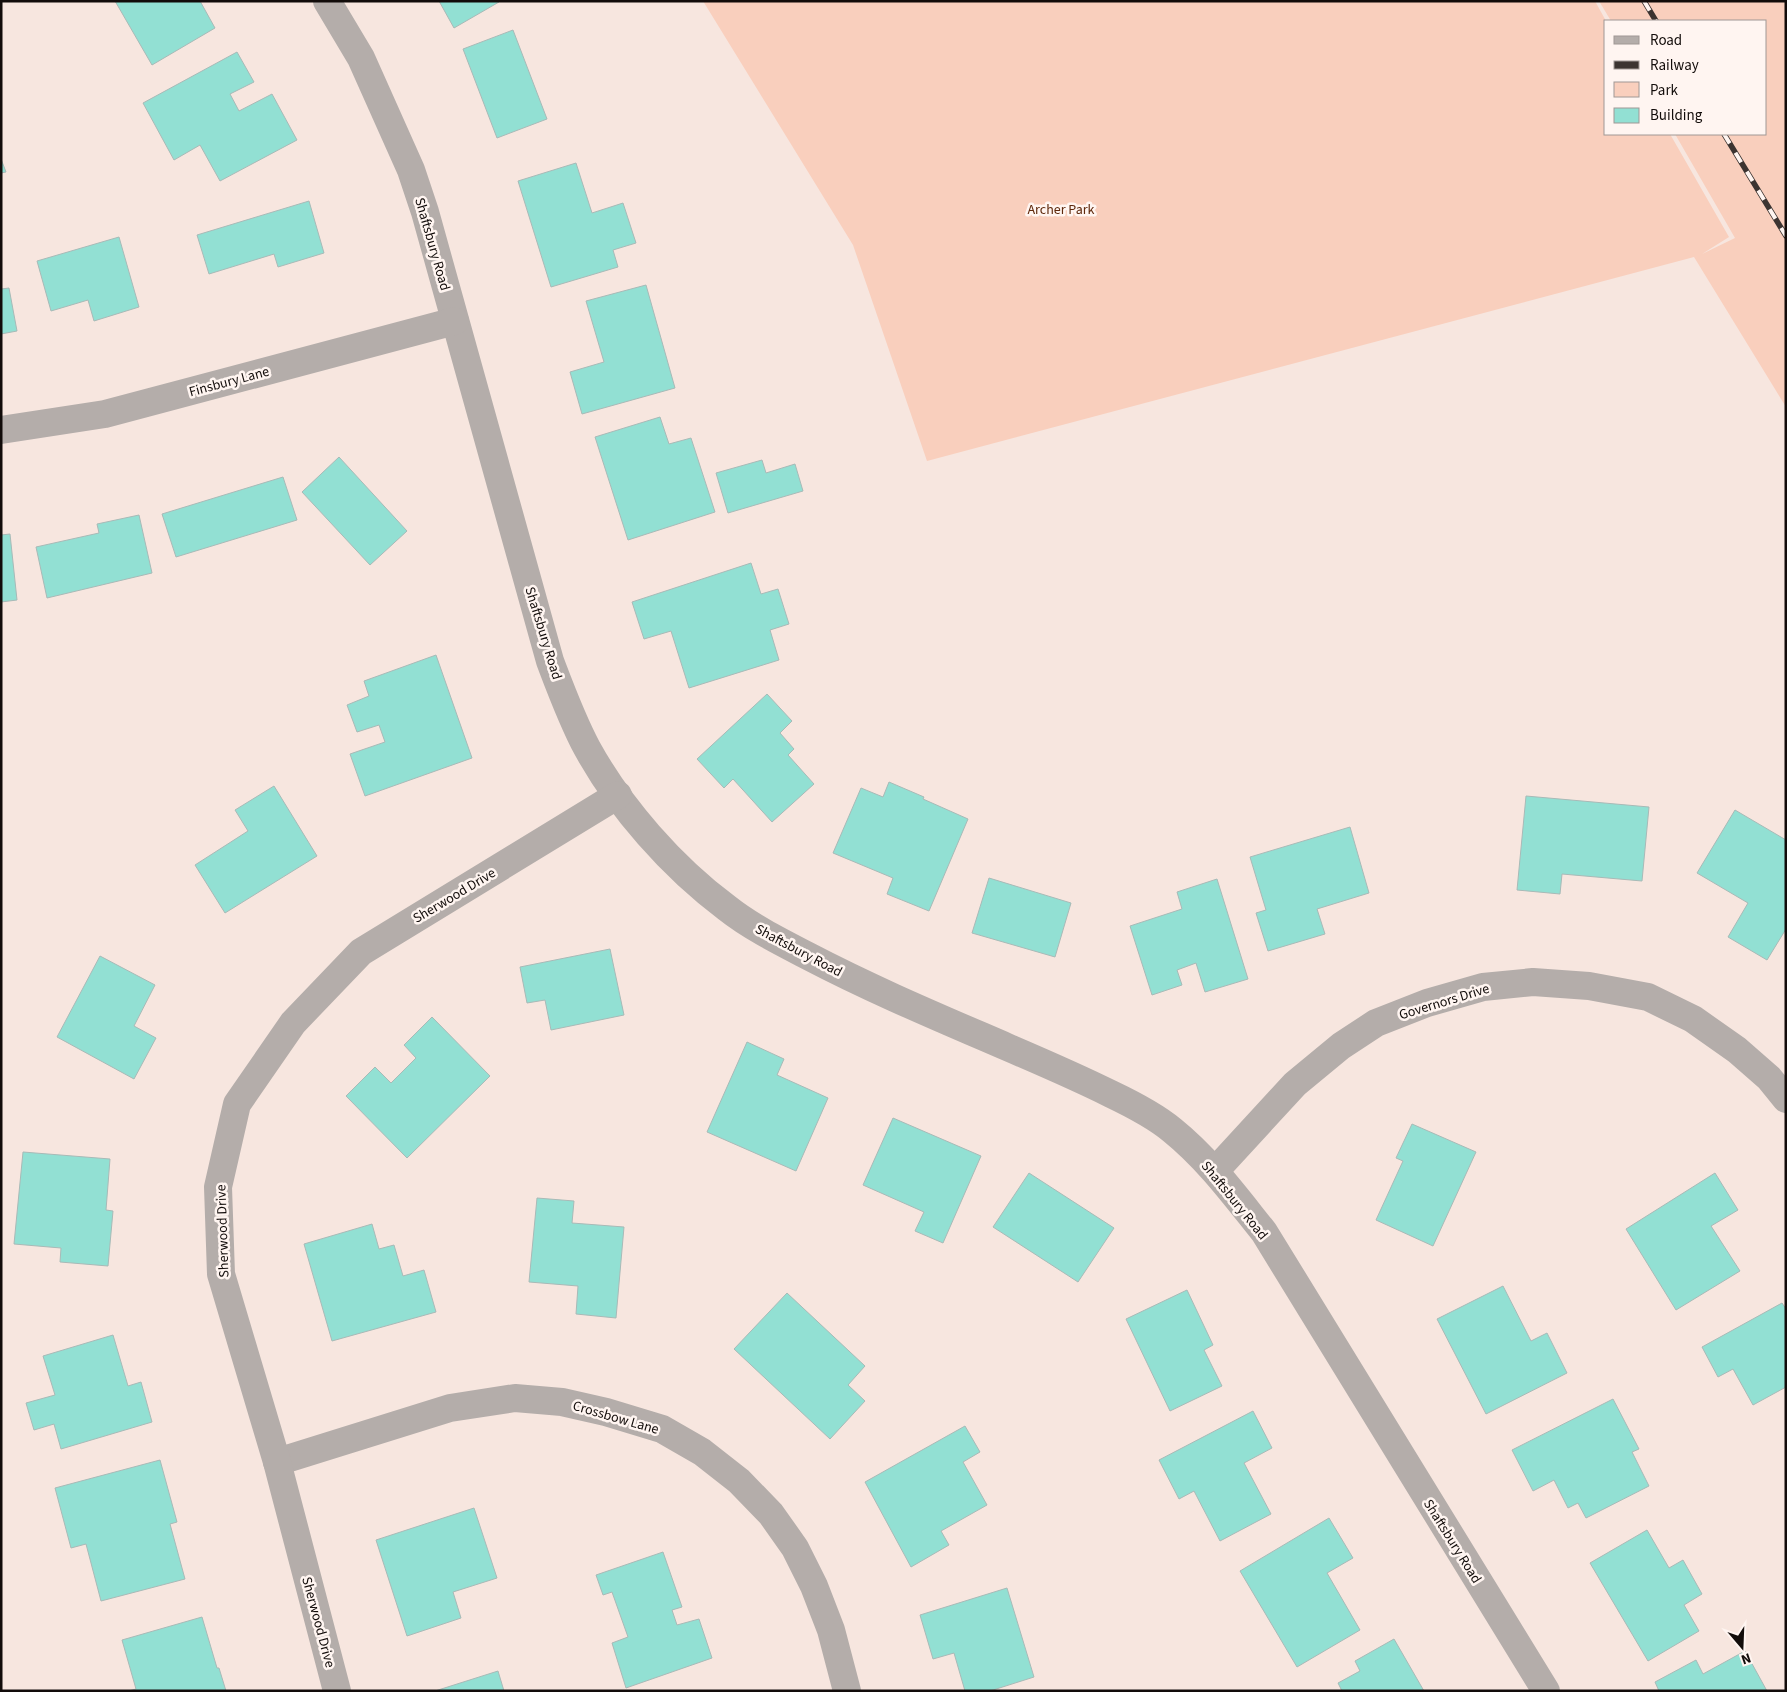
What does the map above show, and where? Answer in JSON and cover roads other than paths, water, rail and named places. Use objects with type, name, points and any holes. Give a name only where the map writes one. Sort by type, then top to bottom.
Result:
[{"type":"street","name":"Shaftsbury Road","points":[[327,1],[361,58],[411,170],[426,212],[550,661],[587,748],[618,796],[652,838],[689,878],[728,910],[777,940],[832,968],[1095,1086],[1139,1108],[1172,1129],[1215,1171],[1264,1232],[1546,1691]]},
{"type":"street","name":"Finsbury Lane","points":[[1,430],[105,414],[455,321]]},
{"type":"street","name":"Sherwood Drive","points":[[338,1691],[277,1462],[221,1274],[218,1187],[238,1104],[293,1023],[361,952],[618,796]]},
{"type":"street","name":"Governors Drive","points":[[1215,1171],[1295,1084],[1341,1046],[1376,1023],[1427,1003],[1483,986],[1533,982],[1589,986],[1648,997],[1694,1019],[1737,1050],[1770,1078],[1786,1099]]},
{"type":"street","name":"Crossbow Lane","points":[[277,1462],[450,1408],[516,1398],[562,1402],[606,1412],[662,1429],[702,1452],[739,1481],[770,1514],[795,1548],[814,1586],[831,1630],[848,1691]]},
{"type":"railway","points":[[1644,1],[1655,20]]},
{"type":"railway","points":[[1725,135],[1786,236]]},
{"type":"park label","name":"Archer Park","points":[[1061,209]]}]
